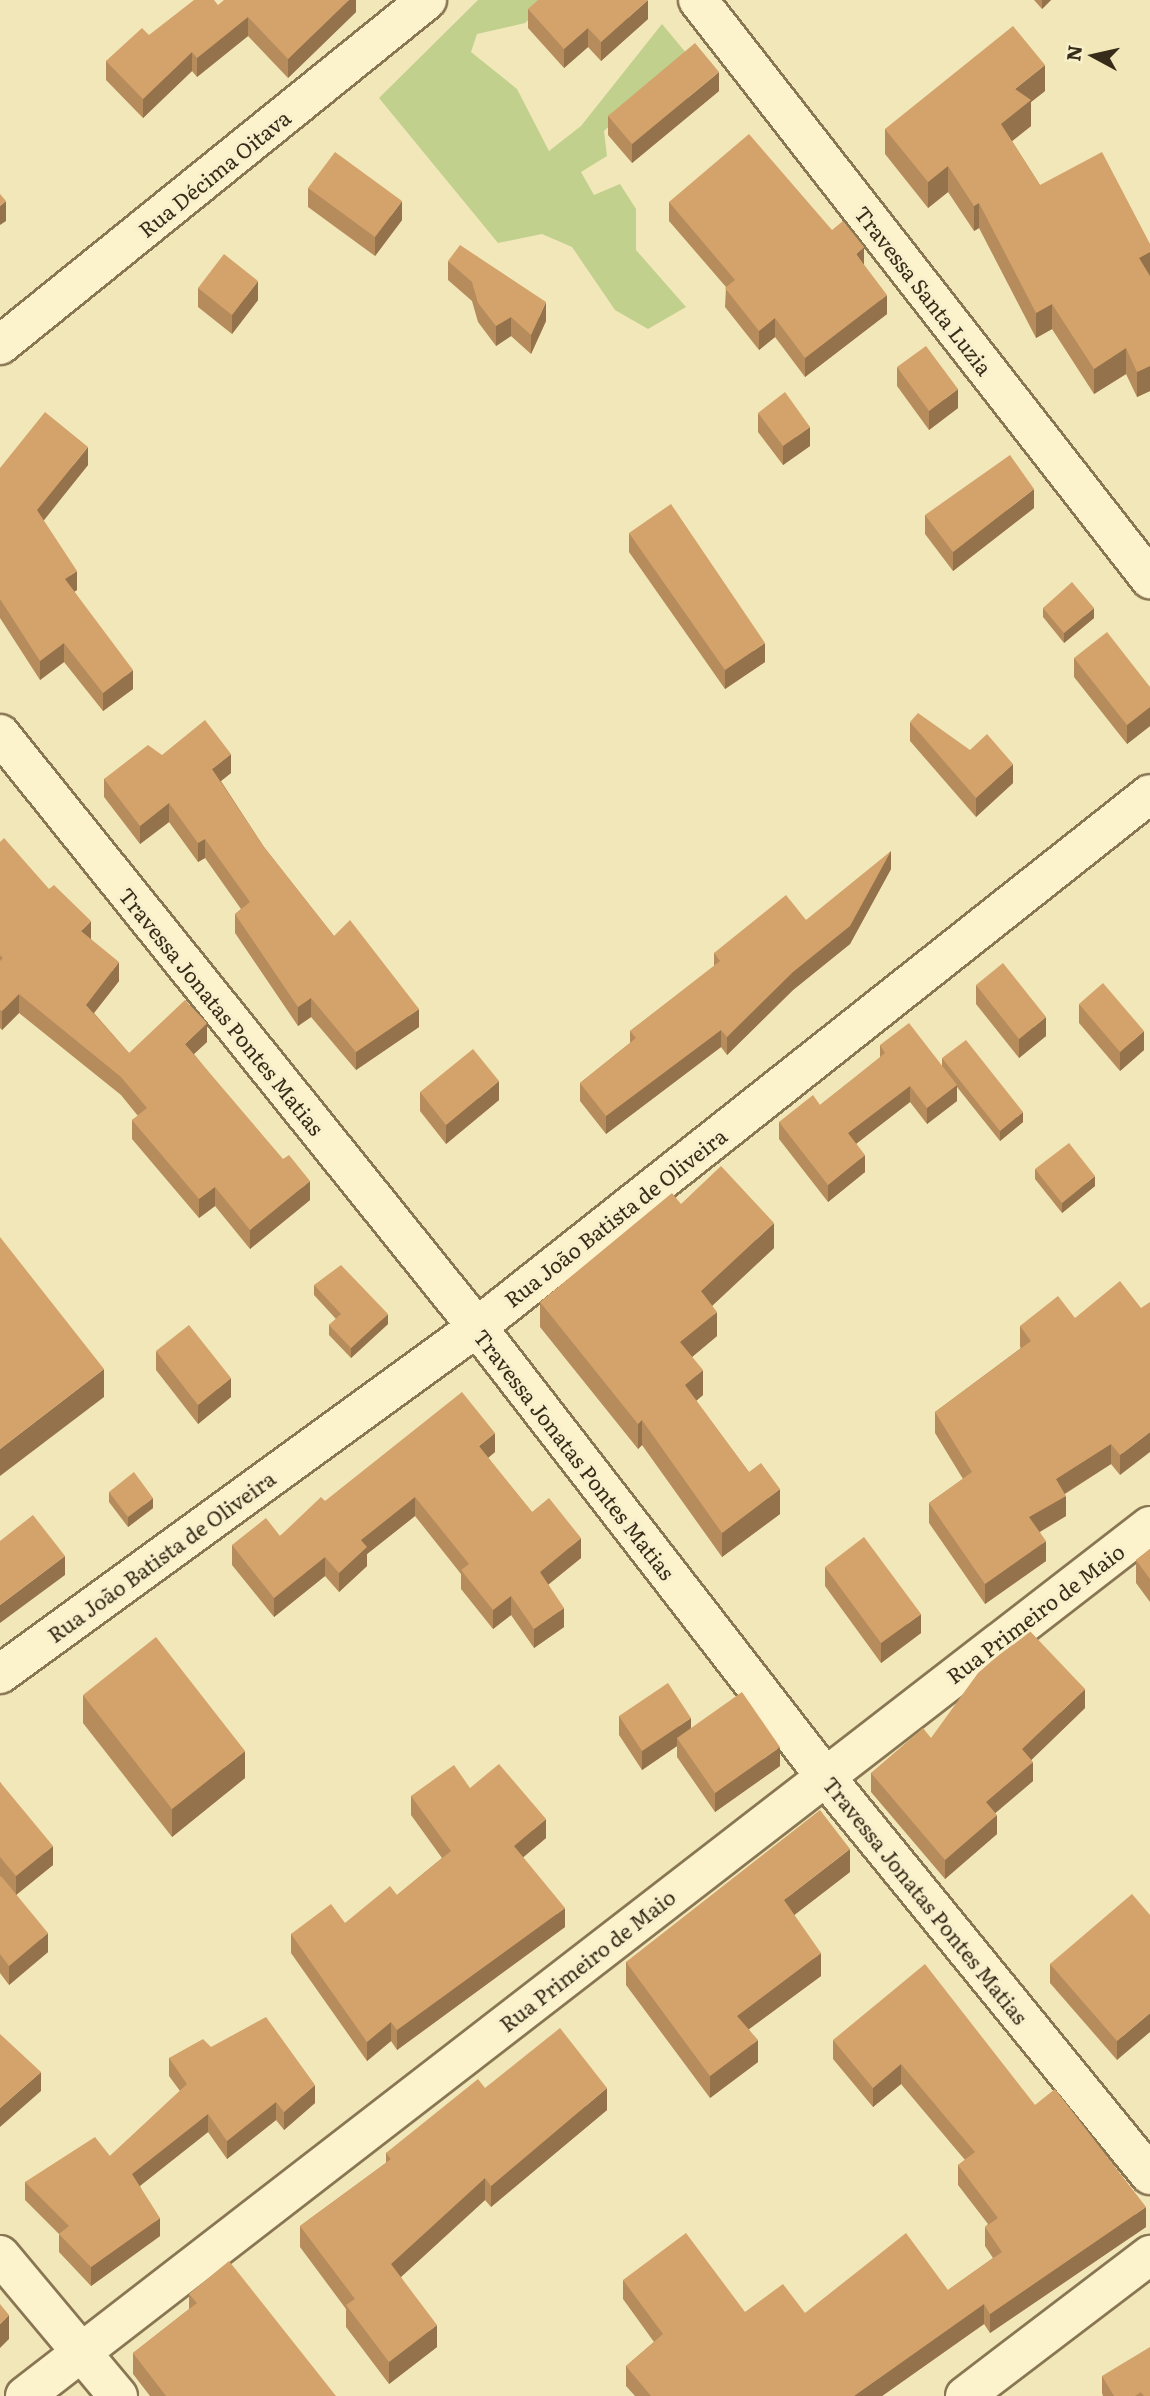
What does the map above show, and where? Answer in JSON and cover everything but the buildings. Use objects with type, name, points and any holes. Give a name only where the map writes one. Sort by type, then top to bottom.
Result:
[{"type":"street","name":"Rua Décima Oitava","points":[[0,345],[427,0]]},
{"type":"street","name":"Travessa Santa Luzia","points":[[698,0],[1150,579]]},
{"type":"street","name":"Travessa Jonatas Pontes Matias","points":[[0,734],[477,1326],[824,1775],[1150,2175]]},
{"type":"street","name":"Rua João Batista de Oliveira","points":[[0,1674],[477,1326],[1150,794]]},
{"type":"street","name":"Rua Primeiro de Maio","points":[[25,2396],[824,1775],[1150,1526]]},
{"type":"street","points":[[0,2255],[118,2396]]},
{"type":"street","points":[[965,2396],[1150,2255]]},
{"type":"green space","points":[[478,0],[551,0],[525,23],[477,34],[471,52],[517,89],[549,151],[581,126],[662,24],[687,54],[604,131],[607,156],[581,172],[594,195],[620,184],[636,209],[636,250],[686,307],[648,329],[615,310],[572,247],[542,234],[498,243],[379,98]]}]
